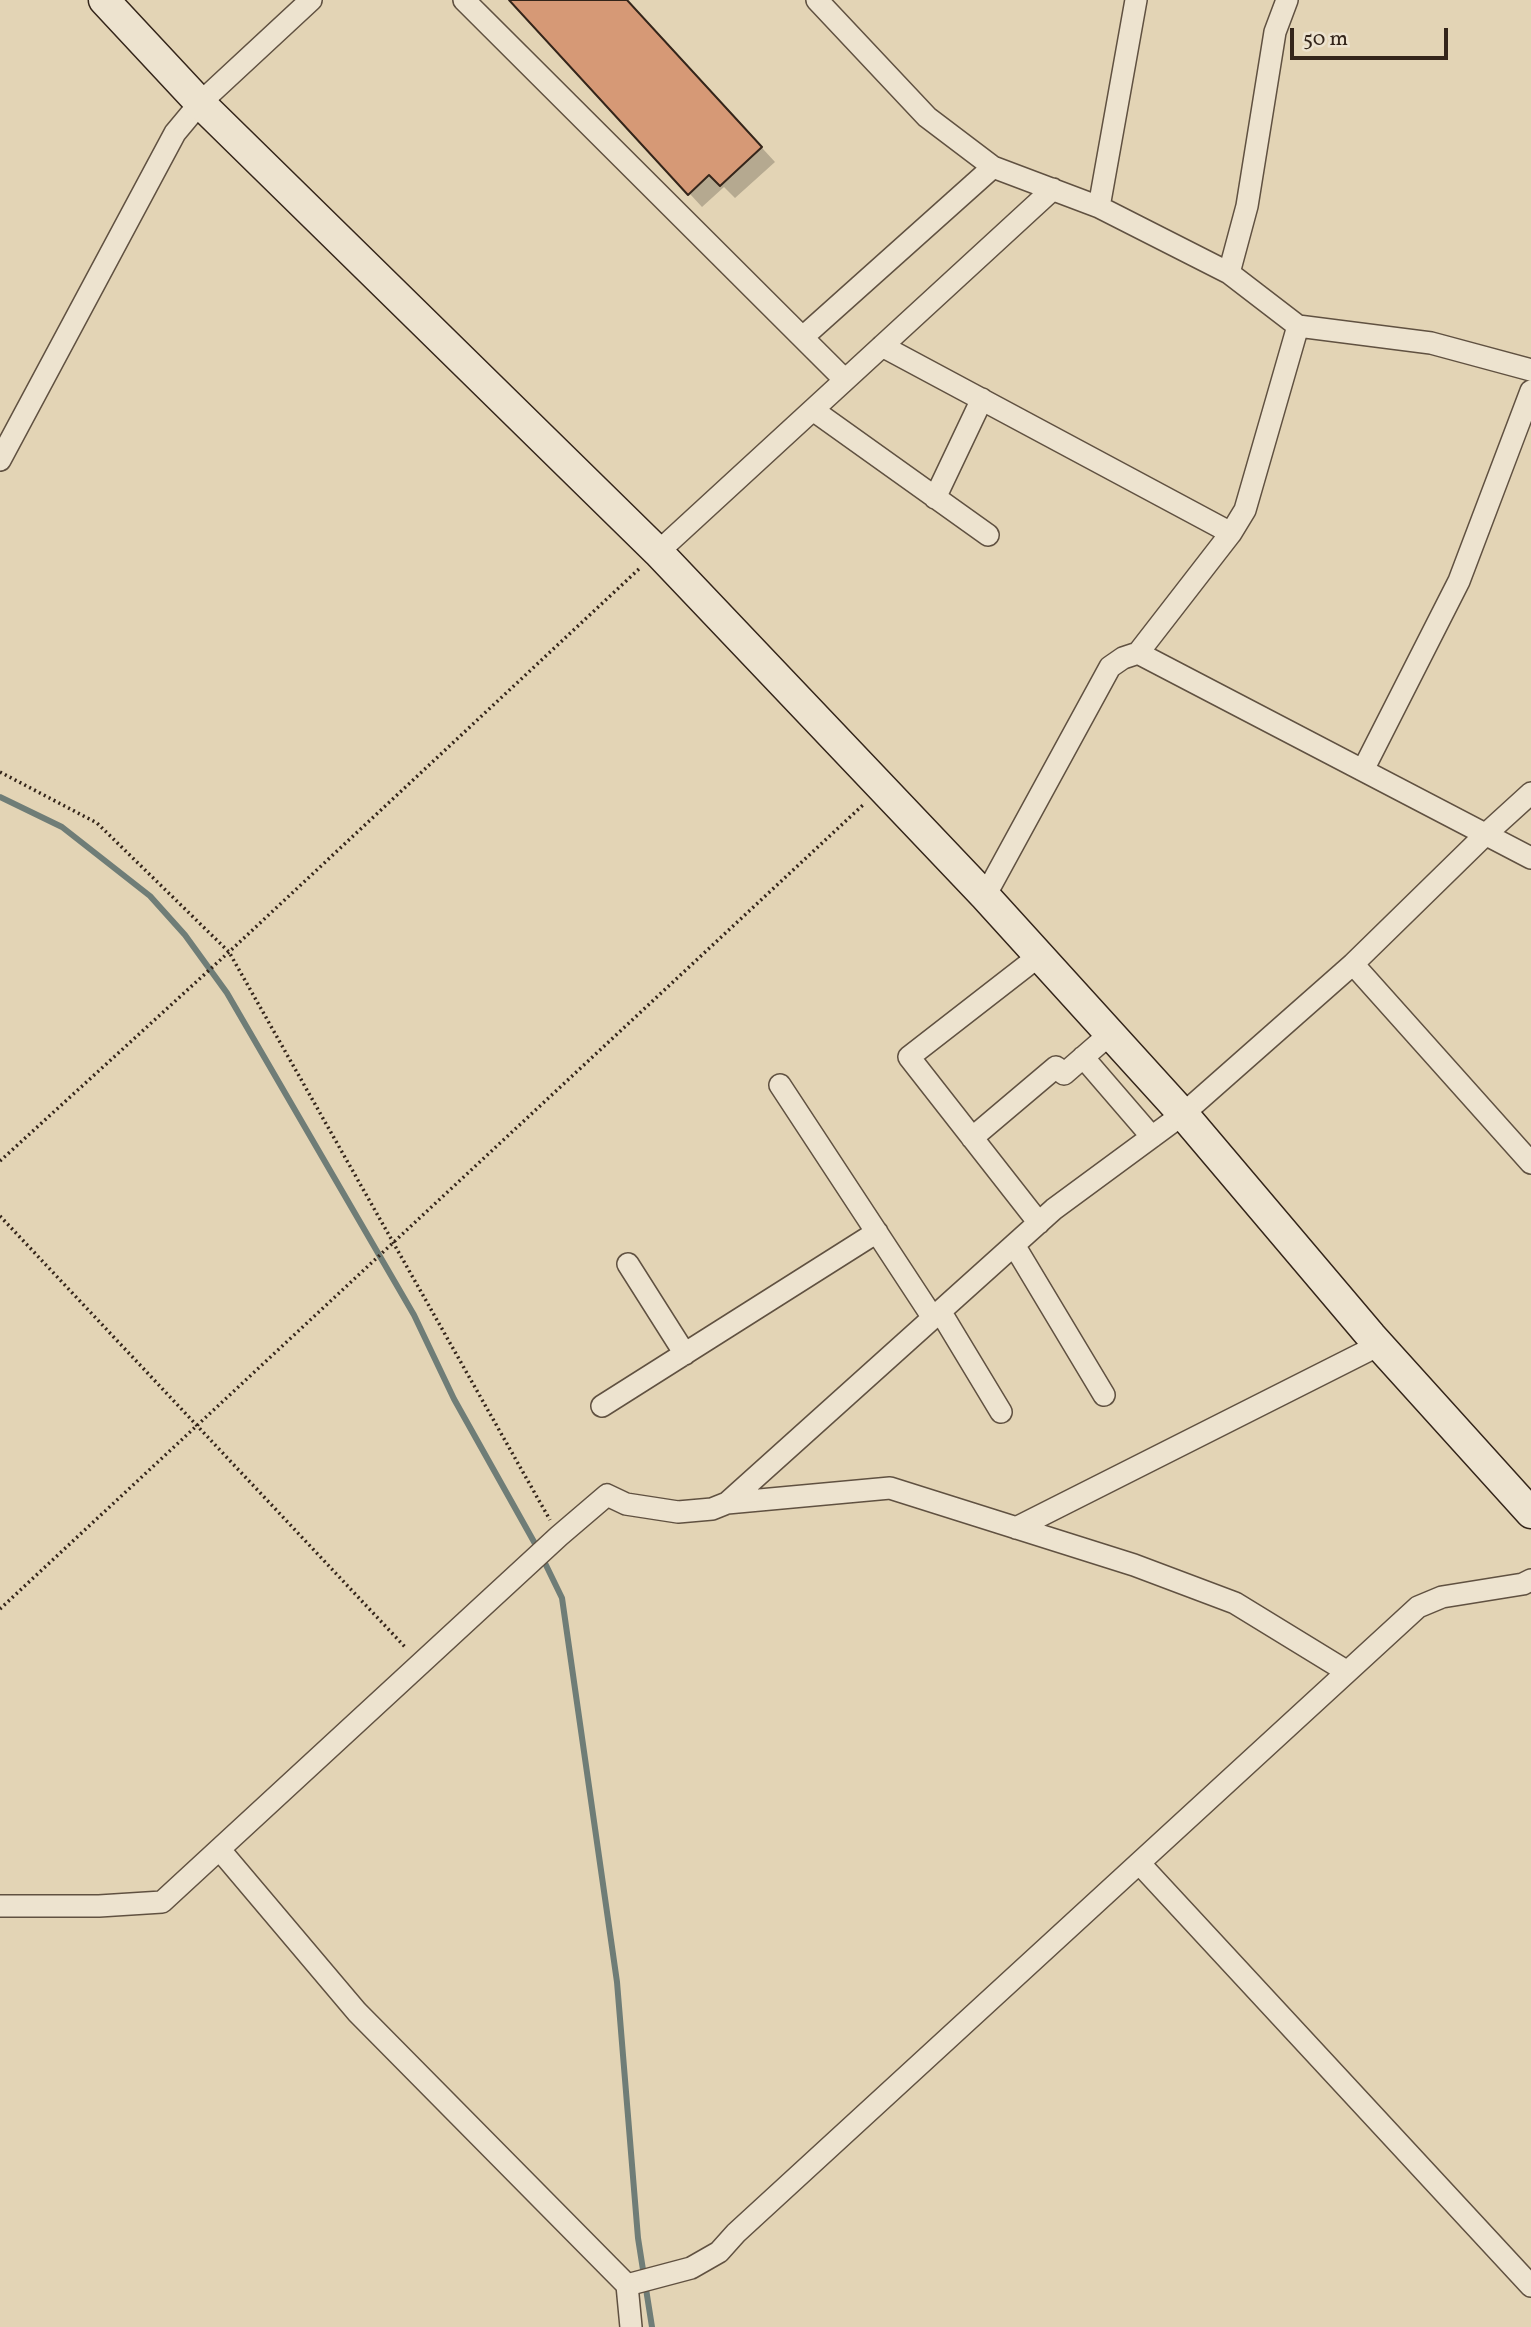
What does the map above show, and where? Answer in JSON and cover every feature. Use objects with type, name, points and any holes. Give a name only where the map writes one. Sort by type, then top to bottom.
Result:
[{"type":"street","points":[[104,0],[200,103],[658,552],[985,896],[1183,1114],[1379,1345],[1531,1513]]},
{"type":"street","points":[[0,460],[175,133],[200,103],[311,0]]},
{"type":"street","points":[[464,0],[845,380]]},
{"type":"street","points":[[817,0],[927,117],[993,167],[1099,207],[1228,273],[1298,326],[1431,344],[1531,370]]},
{"type":"street","points":[[1099,207],[1136,0]]},
{"type":"street","points":[[1228,273],[1247,206],[1275,32],[1287,0]]},
{"type":"street","points":[[803,337],[993,167]]},
{"type":"street","points":[[658,552],[1053,189]]},
{"type":"street","points":[[985,896],[1110,667],[1123,658],[1138,653],[1231,533],[1245,510],[1298,326]]},
{"type":"street","points":[[882,346],[1231,533]]},
{"type":"street","points":[[1363,770],[1459,580],[1531,391]]},
{"type":"street","points":[[935,498],[982,399]]},
{"type":"street","points":[[813,410],[988,535]]},
{"type":"street","points":[[1138,653],[1531,859]]},
{"type":"street","points":[[0,1906],[99,1906],[162,1902],[535,1561],[559,1536],[607,1495],[626,1504],[678,1512],[712,1510],[727,1503],[1039,1223],[1183,1114],[1353,964],[1531,793]]},
{"type":"street","points":[[1039,956],[909,1057],[1039,1223]]},
{"type":"street","points":[[1353,964],[1531,1163]]},
{"type":"street","points":[[972,1138],[1056,1067],[1064,1074],[1110,1034]]},
{"type":"street","points":[[1083,1056],[1152,1137]]},
{"type":"street","points":[[780,1085],[1001,1412]]},
{"type":"street","points":[[602,1406],[877,1232]]},
{"type":"street","points":[[1014,1245],[1104,1395]]},
{"type":"street","points":[[628,1264],[685,1354]]},
{"type":"street","points":[[1016,1528],[1379,1345]]},
{"type":"street","points":[[727,1503],[890,1488],[1133,1565],[1235,1603],[1346,1671]]},
{"type":"street","points":[[630,2284],[691,2268],[719,2252],[756,2215],[1418,1607],[1442,1597],[1523,1584],[1531,1580]]},
{"type":"street","points":[[220,1850],[357,2012],[630,2284],[631,2327]]},
{"type":"street","points":[[1140,1864],[1531,2286]]},
{"type":"path","points":[[0,1161],[207,973],[658,552]]},
{"type":"path","points":[[0,772],[97,823],[229,952],[559,1536]]},
{"type":"path","points":[[0,1609],[882,788]]},
{"type":"path","points":[[0,1216],[421,1665]]},
{"type":"building","points":[[509,0],[627,0],[762,147],[720,186],[709,175],[688,195]]},
{"type":"waterway","points":[[0,797],[62,827],[150,896],[185,935],[227,993],[414,1315],[454,1399],[538,1549]]},
{"type":"waterway","points":[[543,1559],[562,1598],[617,1982],[638,2238],[652,2327]]}]
